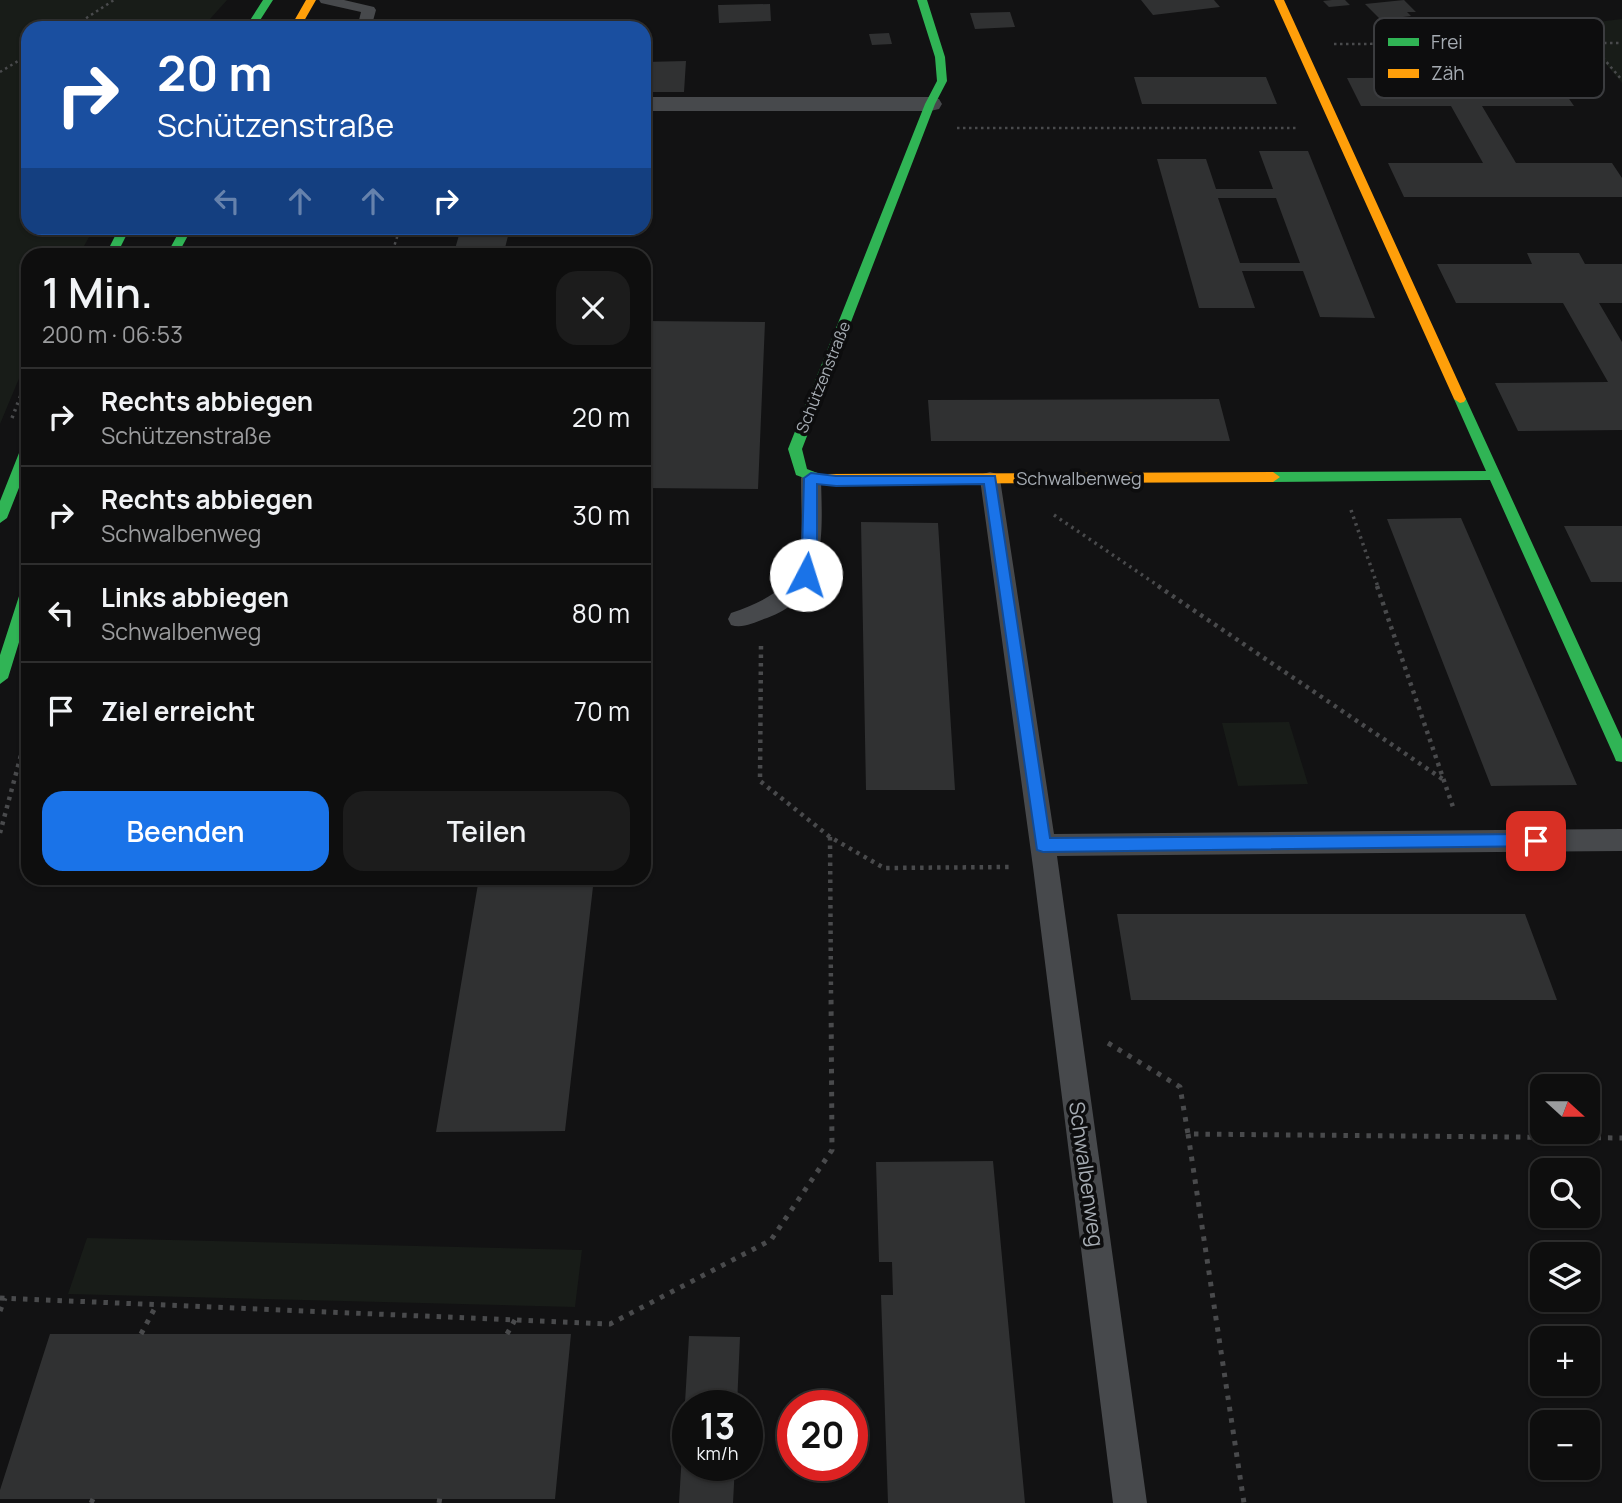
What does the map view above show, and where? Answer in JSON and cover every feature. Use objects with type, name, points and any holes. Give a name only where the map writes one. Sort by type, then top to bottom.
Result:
[{"type":"street","points":[[254,21],[268,0]]},
{"type":"street","points":[[299,21],[311,0]]},
{"type":"street","name":"Schützenstraße","points":[[811,478],[795,463],[794,449],[930,104],[942,81],[940,57],[922,0]]},
{"type":"street","points":[[1279,0],[1622,756]]},
{"type":"street","points":[[651,104],[930,104]]},
{"type":"street","points":[[0,518],[21,466]]},
{"type":"street","name":"Schwalbenweg","points":[[995,479],[1496,475]]},
{"type":"street","points":[[811,478],[836,481],[995,479]]},
{"type":"street","points":[[0,678],[21,612]]},
{"type":"lane","points":[[326,0],[369,9],[366,21]]},
{"type":"lane","points":[[739,619],[762,613],[793,593],[806,575],[810,554],[811,478]]},
{"type":"lane","name":"Schwalbenweg","points":[[995,479],[1130,1503]]},
{"type":"lane","points":[[1044,856],[1465,841],[1622,840]]},
{"type":"path","points":[[82,21],[114,0]]},
{"type":"path","points":[[1604,43],[1622,43]]},
{"type":"path","points":[[1298,44],[1374,44]]},
{"type":"path","points":[[0,72],[21,59]]},
{"type":"path","points":[[1604,59],[1622,80]]},
{"type":"path","points":[[921,128],[1335,128]]},
{"type":"path","points":[[9,424],[21,394]]},
{"type":"path","points":[[1340,476],[1465,841]]},
{"type":"path","points":[[995,479],[1444,780]]},
{"type":"path","points":[[762,613],[760,781],[830,837],[884,868],[1044,856]]},
{"type":"path","points":[[0,833],[21,755]]},
{"type":"path","points":[[0,1311],[3,1298],[610,1324],[771,1240],[832,1150],[830,837]]},
{"type":"path","points":[[1066,1018],[1180,1087],[1244,1503]]},
{"type":"path","points":[[1188,1134],[1622,1138]]},
{"type":"path","points":[[141,1334],[157,1304]]},
{"type":"path","points":[[507,1334],[515,1320]]},
{"type":"shaded area","points":[[0,0],[227,0],[208,21],[21,21],[21,235],[90,235],[83,248],[21,248],[21,374],[0,424]]},
{"type":"shaded area","points":[[1622,19],[1622,83],[1604,62],[1604,21]]},
{"type":"shaded area","points":[[1289,722],[1308,784],[1238,786],[1222,723]]},
{"type":"shaded area","points":[[87,1238],[582,1250],[575,1307],[68,1294]]},
{"type":"building","points":[[1141,0],[1214,0],[1220,7],[1153,15]]},
{"type":"building","points":[[1345,0],[1350,5],[1329,7],[1323,1]]},
{"type":"building","points":[[1404,0],[1416,12],[1407,12],[1411,16],[1404,18],[1379,18],[1365,4]]},
{"type":"building","points":[[770,4],[771,21],[719,23],[718,5]]},
{"type":"building","points":[[1010,12],[1015,27],[975,29],[970,13]]},
{"type":"building","points":[[889,33],[892,44],[872,45],[869,34]]},
{"type":"building","points":[[686,61],[684,92],[651,92],[651,62]]},
{"type":"building","points":[[1134,77],[1266,77],[1277,104],[1142,104]]},
{"type":"building","points":[[1347,78],[1374,78],[1374,98],[1568,98],[1574,106],[1482,106],[1516,163],[1612,163],[1622,178],[1622,197],[1404,197],[1388,163],[1483,163],[1451,106],[1361,106]]},
{"type":"building","points":[[1259,151],[1308,151],[1375,318],[1320,317],[1303,271],[1242,271],[1255,308],[1199,308],[1157,159],[1206,159],[1216,189],[1273,189]],"holes":[[[1218,198],[1276,198],[1300,263],[1240,263]]]},
{"type":"building","points":[[459,235],[508,235],[505,248],[455,248]]},
{"type":"building","points":[[1527,253],[1579,253],[1585,264],[1622,264],[1622,303],[1599,303],[1622,342],[1622,430],[1518,431],[1495,383],[1608,382],[1563,303],[1456,303],[1437,264],[1532,264]]},
{"type":"building","points":[[651,321],[765,322],[758,489],[651,488]]},
{"type":"building","points":[[1219,399],[1230,441],[931,441],[928,400]]},
{"type":"building","points":[[1461,518],[1577,785],[1491,786],[1387,519]]},
{"type":"building","points":[[861,522],[938,523],[955,790],[866,790]]},
{"type":"building","points":[[1564,526],[1622,526],[1622,582],[1591,582]]},
{"type":"building","points":[[478,885],[593,885],[565,1131],[436,1132]]},
{"type":"building","points":[[1117,914],[1525,914],[1557,1000],[1131,1000]]},
{"type":"building","points":[[993,1161],[1025,1503],[888,1503],[881,1295],[893,1295],[892,1262],[879,1262],[876,1162]]},
{"type":"building","points":[[50,1334],[571,1334],[555,1499],[0,1499],[0,1490]]},
{"type":"building","points":[[689,1336],[740,1337],[738,1390],[686,1390]]},
{"type":"building","points":[[680,1481],[734,1481],[733,1503],[679,1503]]},
{"type":"traffic: fast","points":[[254,21],[268,0]]},
{"type":"traffic: fast","points":[[820,479],[801,472],[795,449],[930,104],[942,81],[940,57],[922,0]]},
{"type":"traffic: fast","points":[[114,248],[120,235]]},
{"type":"traffic: fast","points":[[175,248],[182,235]]},
{"type":"traffic: fast","points":[[1460,399],[1622,756]]},
{"type":"traffic: fast","points":[[0,518],[21,466]]},
{"type":"traffic: fast","points":[[1273,477],[1496,475]]},
{"type":"traffic: fast","points":[[0,678],[21,612]]},
{"type":"traffic: slow","points":[[299,21],[311,0]]},
{"type":"traffic: slow","points":[[1279,0],[1460,399]]},
{"type":"traffic: slow","points":[[820,479],[1273,477]]},
{"type":"route","points":[[806,575],[810,554],[811,478],[836,481],[990,479],[1043,845],[1536,841]]}]
